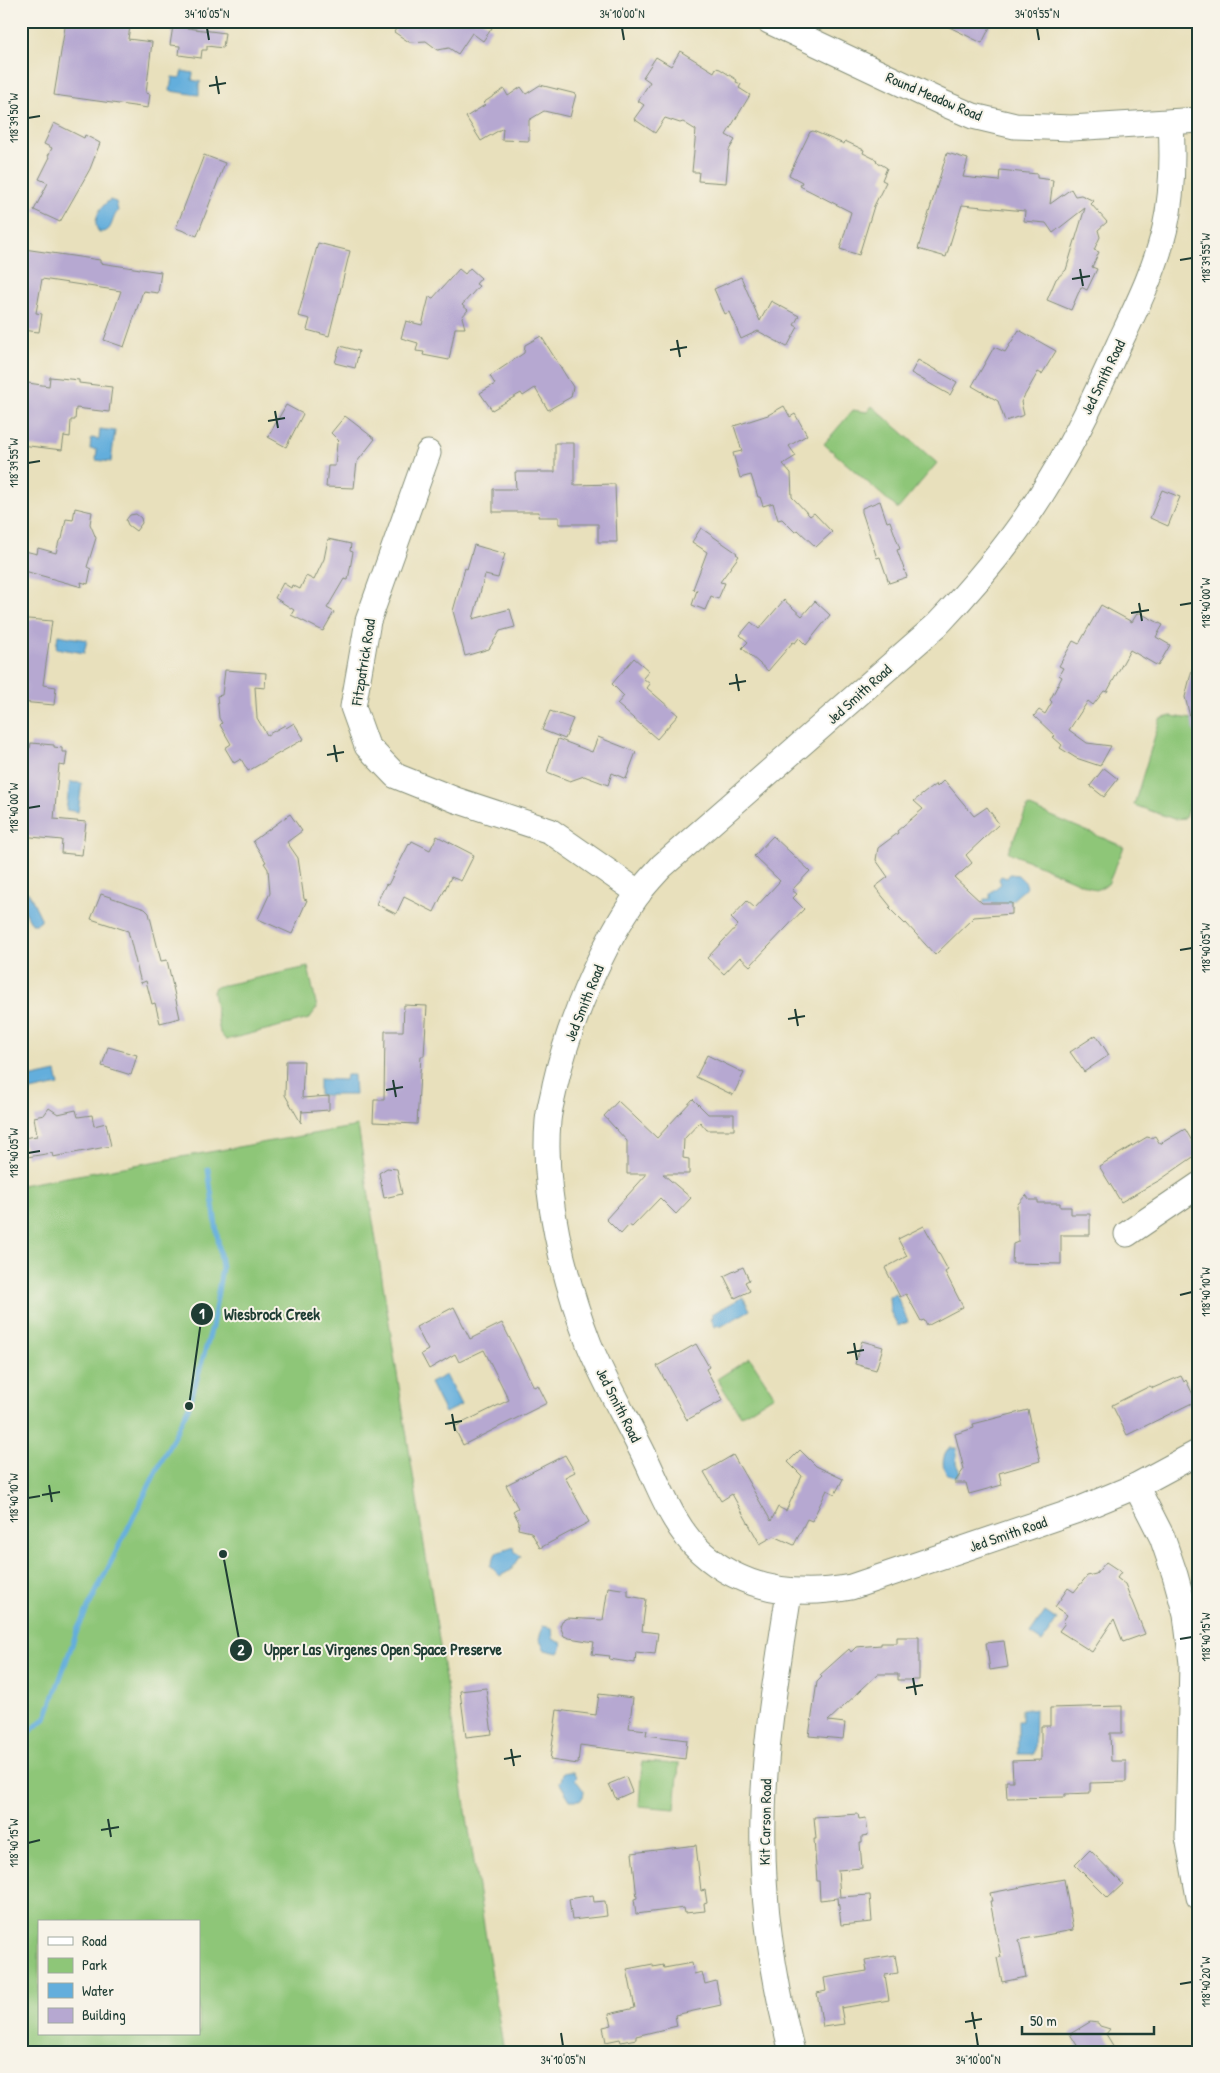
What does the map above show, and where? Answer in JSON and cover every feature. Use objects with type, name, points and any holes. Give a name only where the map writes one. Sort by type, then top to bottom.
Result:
[{"type":"street","name":"Round Meadow Road","points":[[769,21],[973,116],[1015,126],[1046,128],[1199,120]]},
{"type":"street","name":"Jed Smith Road","points":[[1171,122],[1172,178],[1165,228],[1151,275],[1093,401],[1050,482],[991,564],[967,594],[937,625],[662,866],[639,893],[609,943],[574,1019],[558,1073],[548,1120],[548,1171],[556,1230],[589,1344],[670,1511],[700,1551],[742,1579],[789,1592],[822,1593],[851,1587],[1078,1510],[1136,1486],[1199,1452]]},
{"type":"street","name":"Fitzpatrick Road","points":[[428,453],[368,621],[353,707],[367,746],[396,776],[456,800],[550,831],[639,893]]},
{"type":"street","points":[[1127,1234],[1199,1185]]},
{"type":"street","points":[[1136,1486],[1162,1537],[1176,1575],[1186,1615],[1192,1663],[1188,1837],[1199,1897]]},
{"type":"street","name":"Kit Carson Road","points":[[789,1592],[767,1756],[763,1819],[768,1930],[780,2005],[792,2052]]},
{"type":"green space","points":[[872,406],[937,463],[898,509],[824,444],[853,410],[867,412]]},
{"type":"green space","points":[[1171,716],[1199,720],[1199,773],[1185,818],[1174,819],[1134,805],[1160,719]]},
{"type":"green space","points":[[1028,806],[1124,847],[1108,884],[1096,890],[1008,852]]},
{"type":"green space","points":[[308,967],[317,1008],[309,1019],[226,1040],[220,1033],[213,992],[215,987]]},
{"type":"green space","points":[[358,1126],[504,2052],[21,2052],[21,1185]]},
{"type":"green space","points":[[750,1358],[774,1395],[741,1416],[717,1379]]},
{"type":"green space","points":[[642,1762],[679,1764],[675,1809],[639,1806]]},
{"type":"water","points":[[182,71],[193,73],[192,80],[201,82],[199,84],[199,95],[170,91],[172,77],[180,78]]},
{"type":"water","points":[[110,200],[116,202],[118,211],[109,228],[104,232],[99,232],[96,219],[100,210]]},
{"type":"water","points":[[100,429],[115,431],[111,462],[96,460],[97,450],[90,449],[91,438],[99,439]]},
{"type":"water","points":[[58,635],[87,640],[84,653],[56,648]]},
{"type":"water","points":[[70,782],[82,783],[78,812],[66,810]]},
{"type":"water","points":[[1010,874],[1018,875],[1026,883],[1026,888],[1010,902],[1013,907],[1007,912],[984,904],[984,899],[990,899],[990,893],[1001,884],[999,879],[1001,876],[1007,878]]},
{"type":"water","points":[[21,891],[29,893],[41,918],[41,921],[37,924],[32,924],[21,904]]},
{"type":"water","points":[[56,1072],[59,1085],[26,1092],[24,1079]]},
{"type":"water","points":[[346,1075],[354,1075],[355,1095],[319,1095],[319,1079],[345,1080]]},
{"type":"water","points":[[896,1294],[908,1322],[898,1326],[890,1311],[889,1297]]},
{"type":"water","points":[[743,1297],[750,1310],[720,1327],[718,1325],[715,1327],[711,1319],[713,1317],[712,1314]]},
{"type":"water","points":[[446,1375],[461,1405],[445,1413],[430,1383]]},
{"type":"water","points":[[950,1448],[957,1448],[956,1464],[960,1472],[957,1477],[947,1474],[943,1465],[944,1456]]},
{"type":"water","points":[[514,1547],[515,1552],[521,1556],[511,1570],[500,1576],[490,1566],[496,1553]]},
{"type":"water","points":[[1045,1612],[1057,1620],[1042,1642],[1030,1634]]},
{"type":"water","points":[[543,1626],[552,1628],[553,1639],[562,1643],[558,1653],[545,1650],[539,1639]]},
{"type":"water","points":[[1022,1709],[1035,1709],[1034,1754],[1018,1754],[1018,1721],[1022,1721]]},
{"type":"water","points":[[573,1772],[577,1777],[575,1779],[584,1791],[583,1797],[579,1800],[570,1800],[559,1782],[563,1773]]},
{"type":"building","points":[[66,21],[131,21],[128,39],[152,42],[146,93],[150,94],[148,108],[54,95]]},
{"type":"building","points":[[401,21],[482,21],[492,28],[483,41],[472,33],[458,54],[449,48],[438,50],[426,41],[409,42],[394,32]]},
{"type":"building","points":[[937,21],[993,21],[982,43]]},
{"type":"building","points":[[173,26],[225,33],[223,48],[207,46],[207,50],[202,50],[201,58],[179,55],[180,46],[170,45]]},
{"type":"building","points":[[680,51],[714,72],[716,68],[720,69],[737,80],[736,82],[741,84],[739,88],[750,95],[726,135],[735,140],[729,150],[726,183],[698,181],[699,172],[692,172],[696,130],[683,122],[680,123],[665,118],[655,133],[634,119],[644,105],[638,101],[650,82],[643,77],[656,57],[671,66]]},
{"type":"building","points":[[540,85],[576,94],[570,117],[544,111],[529,120],[529,141],[502,140],[503,128],[481,141],[466,117],[485,105],[483,103],[504,89],[508,96],[521,87],[526,94]]},
{"type":"building","points":[[54,123],[84,138],[85,135],[100,143],[90,169],[60,222],[34,210],[48,183],[39,179],[50,157],[48,156],[52,148],[44,144]]},
{"type":"building","points":[[813,131],[844,144],[845,141],[864,150],[863,153],[887,168],[882,180],[886,182],[874,206],[859,255],[840,249],[851,212],[800,186],[802,182],[789,175],[810,132]]},
{"type":"building","points":[[947,153],[968,159],[963,177],[999,181],[1000,170],[1037,174],[1037,178],[1053,180],[1050,204],[1071,189],[1075,196],[1081,195],[1094,201],[1091,204],[1107,222],[1098,230],[1100,237],[1094,250],[1099,252],[1092,267],[1097,269],[1087,290],[1081,287],[1071,310],[1047,300],[1056,279],[1066,270],[1085,208],[1053,233],[1046,223],[1024,221],[1025,211],[962,205],[946,257],[918,249]]},
{"type":"building","points":[[204,155],[225,163],[197,236],[176,228]]},
{"type":"building","points":[[318,243],[350,251],[329,336],[307,330],[310,319],[298,316]]},
{"type":"building","points":[[24,249],[100,260],[100,263],[161,272],[158,293],[143,291],[124,347],[104,340],[121,291],[42,279],[36,313],[42,314],[39,332],[21,330],[21,262]]},
{"type":"building","points":[[470,268],[481,278],[476,284],[479,286],[462,305],[468,310],[462,317],[465,328],[455,328],[449,360],[423,355],[424,352],[416,351],[418,343],[401,338],[406,321],[422,325],[429,297],[433,298],[459,269],[465,274]]},
{"type":"building","points":[[741,277],[760,321],[771,301],[799,316],[794,325],[798,327],[787,347],[758,331],[741,339],[729,312],[725,314],[714,289]]},
{"type":"building","points":[[1019,330],[1056,351],[1042,374],[1038,372],[1021,402],[1024,415],[1005,421],[998,401],[972,386],[994,347],[1005,352]]},
{"type":"building","points":[[541,336],[573,387],[571,397],[548,410],[535,388],[523,396],[521,393],[492,410],[480,393],[495,384],[490,376],[524,353],[525,345]]},
{"type":"building","points":[[340,346],[359,351],[355,368],[335,363]]},
{"type":"building","points":[[918,360],[957,382],[950,395],[911,373]]},
{"type":"building","points":[[50,377],[79,380],[79,383],[112,387],[109,412],[76,408],[75,420],[71,420],[70,437],[64,436],[62,450],[21,445],[21,382],[49,386]]},
{"type":"building","points":[[286,405],[303,414],[286,447],[268,437]]},
{"type":"building","points":[[784,406],[790,417],[795,414],[807,435],[789,446],[796,456],[783,464],[791,473],[792,497],[810,516],[814,513],[832,532],[816,547],[798,530],[795,532],[782,519],[778,520],[773,503],[763,506],[751,475],[740,478],[733,453],[742,451],[734,426],[768,415]]},
{"type":"building","points":[[345,416],[375,439],[357,462],[354,488],[326,487],[328,466],[335,466],[337,443],[339,441],[331,433]]},
{"type":"building","points":[[555,443],[574,443],[574,485],[615,484],[617,542],[598,542],[598,524],[559,524],[559,517],[538,517],[539,512],[493,512],[493,489],[516,489],[515,472],[555,472]]},
{"type":"building","points":[[1162,490],[1180,497],[1168,526],[1150,518]]},
{"type":"building","points":[[880,501],[887,522],[890,521],[900,549],[897,550],[907,577],[889,583],[880,557],[877,558],[862,512],[862,508]]},
{"type":"building","points":[[75,508],[92,512],[90,524],[96,538],[87,567],[91,569],[88,584],[81,582],[82,587],[21,570],[21,550],[37,554],[38,548],[56,553],[59,541],[62,539],[66,519],[73,520]]},
{"type":"building","points":[[136,514],[141,518],[142,523],[136,531],[128,525],[126,520],[130,515]]},
{"type":"building","points":[[701,528],[739,556],[720,582],[725,583],[718,599],[711,596],[705,610],[692,605],[697,590],[693,589],[707,552],[692,542]]},
{"type":"building","points":[[328,539],[351,544],[350,551],[353,552],[348,580],[344,579],[327,608],[334,612],[323,631],[291,615],[294,610],[275,598],[283,583],[291,588],[292,585],[300,589],[306,576],[314,580],[324,559]]},
{"type":"building","points":[[474,545],[505,554],[498,578],[485,575],[473,619],[510,609],[515,627],[500,631],[489,649],[465,656],[453,611],[465,568],[467,569]]},
{"type":"building","points":[[784,600],[802,616],[815,601],[830,615],[806,645],[799,638],[795,643],[793,642],[768,671],[742,648],[748,642],[740,635],[751,622],[759,629]]},
{"type":"building","points":[[1101,605],[1132,622],[1138,612],[1163,625],[1156,637],[1170,645],[1158,666],[1130,650],[1107,692],[1104,691],[1093,705],[1088,701],[1069,730],[1087,743],[1111,746],[1100,766],[1076,758],[1060,748],[1062,745],[1053,737],[1055,736],[1034,716],[1039,710],[1045,714],[1062,677],[1059,675],[1063,668],[1059,666],[1073,641],[1079,644]]},
{"type":"building","points":[[28,619],[52,621],[43,685],[56,687],[54,705],[21,702],[21,622]]},
{"type":"building","points":[[634,658],[649,671],[643,678],[650,684],[647,688],[678,715],[657,739],[617,704],[624,696],[612,684]]},
{"type":"building","points":[[1194,662],[1199,663],[1199,731],[1194,732],[1185,697]]},
{"type":"building","points":[[225,670],[266,673],[265,688],[255,687],[257,718],[267,735],[285,725],[286,728],[294,723],[304,739],[248,771],[241,759],[234,763],[225,748],[231,744],[220,725],[222,723],[219,718],[217,696],[222,695]]},
{"type":"building","points":[[550,711],[573,719],[565,739],[542,730]]},
{"type":"building","points":[[598,737],[636,752],[626,779],[612,773],[608,785],[584,776],[570,781],[547,772],[558,739],[592,752]]},
{"type":"building","points":[[31,743],[54,745],[54,747],[62,748],[62,752],[67,752],[65,766],[59,765],[54,819],[86,822],[82,855],[61,853],[62,840],[21,836],[21,747],[30,748]]},
{"type":"building","points":[[1104,768],[1118,779],[1104,797],[1090,786]]},
{"type":"building","points":[[944,780],[974,816],[987,807],[999,824],[966,855],[972,863],[955,878],[982,903],[1012,903],[1012,914],[974,917],[935,955],[906,923],[889,908],[891,907],[875,887],[888,877],[876,860],[878,848],[898,833],[897,831],[923,809],[914,801],[936,784],[937,787]]},
{"type":"building","points":[[290,814],[302,831],[287,842],[298,858],[304,899],[307,900],[292,934],[258,919],[270,893],[268,869],[264,863],[266,862],[253,841]]},
{"type":"building","points":[[437,836],[474,855],[461,881],[451,877],[434,912],[404,897],[396,914],[376,904],[409,844],[412,841],[430,850]]},
{"type":"building","points":[[773,836],[810,871],[792,890],[797,894],[793,898],[804,909],[750,966],[740,957],[724,974],[707,958],[738,925],[731,918],[747,901],[755,908],[780,881],[754,856]]},
{"type":"building","points":[[101,894],[145,909],[149,913],[161,961],[167,960],[180,1018],[160,1023],[155,1003],[152,1004],[146,981],[141,983],[128,931],[91,919]]},
{"type":"building","points":[[404,1005],[427,1006],[424,1056],[421,1056],[417,1124],[373,1122],[374,1100],[384,1100],[385,1031],[403,1031]]},
{"type":"building","points":[[1096,1035],[1109,1055],[1084,1072],[1070,1052]]},
{"type":"building","points":[[108,1047],[137,1055],[131,1075],[102,1066]]},
{"type":"building","points":[[707,1055],[744,1073],[733,1095],[696,1077]]},
{"type":"building","points":[[286,1061],[304,1061],[302,1098],[329,1096],[329,1110],[302,1112],[302,1110],[301,1123],[285,1095]]},
{"type":"building","points":[[693,1099],[708,1114],[734,1114],[734,1130],[707,1130],[700,1122],[684,1139],[683,1158],[689,1159],[689,1174],[663,1174],[691,1198],[676,1214],[660,1198],[632,1227],[629,1225],[621,1234],[606,1219],[647,1174],[627,1174],[627,1141],[604,1116],[618,1101],[657,1138]]},
{"type":"building","points":[[49,1108],[58,1114],[76,1110],[78,1117],[92,1115],[94,1126],[106,1123],[111,1146],[53,1157],[52,1153],[27,1157],[23,1138],[37,1136],[34,1117],[44,1115]]},
{"type":"building","points":[[1185,1129],[1199,1153],[1160,1180],[1121,1202],[1099,1166],[1147,1137],[1155,1136],[1160,1144]]},
{"type":"building","points":[[387,1168],[397,1169],[402,1194],[384,1198],[379,1173]]},
{"type":"building","points":[[1026,1195],[1030,1200],[1038,1200],[1038,1203],[1060,1203],[1060,1207],[1071,1207],[1071,1214],[1090,1214],[1090,1235],[1061,1235],[1061,1264],[1012,1263],[1013,1244],[1018,1242],[1017,1205]]},
{"type":"building","points":[[924,1226],[948,1270],[945,1272],[963,1307],[927,1326],[924,1320],[921,1321],[906,1294],[900,1297],[885,1268],[907,1256],[898,1239]]},
{"type":"building","points":[[743,1267],[749,1280],[745,1282],[750,1291],[735,1298],[724,1276]]},
{"type":"building","points":[[454,1307],[470,1339],[502,1323],[534,1387],[538,1385],[547,1403],[463,1445],[454,1427],[509,1400],[484,1350],[459,1362],[455,1354],[429,1369],[421,1354],[428,1350],[416,1327]]},
{"type":"building","points":[[862,1341],[883,1347],[876,1370],[855,1364]]},
{"type":"building","points":[[696,1344],[709,1367],[706,1369],[723,1400],[687,1420],[657,1366]]},
{"type":"building","points":[[1181,1376],[1184,1382],[1186,1380],[1196,1401],[1127,1435],[1112,1405],[1150,1386],[1153,1388]]},
{"type":"building","points":[[1028,1410],[1040,1461],[999,1473],[1002,1485],[969,1494],[966,1483],[954,1483],[964,1469],[955,1434],[974,1428],[973,1424]]},
{"type":"building","points":[[800,1450],[816,1466],[843,1479],[835,1494],[827,1490],[812,1521],[807,1519],[794,1545],[774,1536],[760,1544],[732,1494],[721,1501],[704,1472],[733,1455],[771,1521],[778,1507],[786,1511],[802,1476],[788,1462]]},
{"type":"building","points":[[565,1455],[575,1472],[565,1477],[589,1522],[540,1548],[531,1532],[518,1529],[519,1522],[513,1511],[518,1508],[506,1485]]},
{"type":"building","points":[[1106,1562],[1121,1572],[1117,1578],[1125,1584],[1145,1634],[1123,1642],[1114,1619],[1092,1652],[1059,1631],[1065,1623],[1063,1621],[1067,1615],[1055,1607],[1068,1588],[1074,1592],[1087,1576],[1096,1574]]},
{"type":"building","points":[[608,1587],[628,1590],[628,1596],[646,1599],[642,1631],[658,1633],[655,1654],[636,1652],[635,1663],[609,1659],[610,1656],[592,1654],[594,1642],[564,1636],[560,1626],[562,1621],[567,1618],[603,1620]]},
{"type":"building","points":[[897,1637],[919,1637],[919,1680],[898,1680],[898,1674],[878,1674],[828,1721],[845,1723],[843,1739],[809,1736],[817,1682],[822,1677],[820,1675],[849,1649],[851,1652],[856,1647],[881,1645],[881,1643],[897,1643]]},
{"type":"building","points":[[1004,1641],[1008,1667],[990,1670],[986,1643]]},
{"type":"building","points":[[486,1688],[492,1734],[466,1737],[460,1691]]},
{"type":"building","points":[[599,1694],[633,1698],[629,1728],[647,1730],[646,1735],[687,1740],[685,1759],[580,1745],[578,1764],[550,1760],[557,1710],[596,1715]]},
{"type":"building","points":[[1122,1706],[1122,1733],[1110,1733],[1111,1761],[1126,1761],[1126,1782],[1090,1783],[1090,1793],[1065,1794],[1065,1797],[1007,1798],[1006,1781],[1013,1781],[1012,1761],[1041,1760],[1041,1726],[1050,1726],[1050,1708]]},
{"type":"building","points":[[626,1777],[632,1792],[616,1799],[609,1784]]},
{"type":"building","points":[[858,1814],[859,1819],[866,1818],[868,1835],[862,1836],[862,1843],[860,1843],[862,1868],[838,1870],[840,1897],[870,1895],[872,1922],[841,1925],[838,1898],[820,1900],[819,1881],[817,1881],[814,1817]]},
{"type":"building","points":[[696,1845],[701,1891],[705,1890],[707,1903],[704,1904],[705,1911],[685,1913],[684,1908],[636,1914],[634,1899],[637,1898],[632,1853]]},
{"type":"building","points":[[1090,1850],[1123,1884],[1108,1898],[1075,1865]]},
{"type":"building","points":[[1064,1879],[1073,1930],[1019,1940],[1026,1977],[1002,1982],[997,1958],[1001,1957],[990,1893]]},
{"type":"building","points":[[593,1895],[594,1902],[605,1901],[607,1916],[572,1920],[569,1899]]},
{"type":"building","points":[[895,1955],[898,1973],[885,1975],[889,2000],[841,2008],[844,2024],[823,2027],[817,1993],[826,1991],[824,1978],[867,1971],[865,1960]]},
{"type":"building","points":[[692,1963],[694,1974],[702,1972],[705,1984],[716,1981],[721,2005],[675,2015],[677,2026],[636,2036],[636,2039],[621,2042],[620,2039],[606,2042],[603,2027],[612,2025],[609,2014],[635,2008],[627,1969],[653,1964],[653,1967],[663,1965],[664,1968]]},
{"type":"building","points":[[1090,2022],[1098,2023],[1100,2026],[1110,2029],[1106,2034],[1117,2052],[1081,2052],[1070,2034]]},
{"type":"waterway","points":[[21,1738],[46,1718],[78,1628],[189,1406],[212,1327],[222,1268],[208,1169]]},
{"type":"place","name":"Wiesbrock Creek","points":[[189,1406]]},
{"type":"place","name":"Upper Las Virgenes Open Space Preserve","points":[[223,1554]]}]
